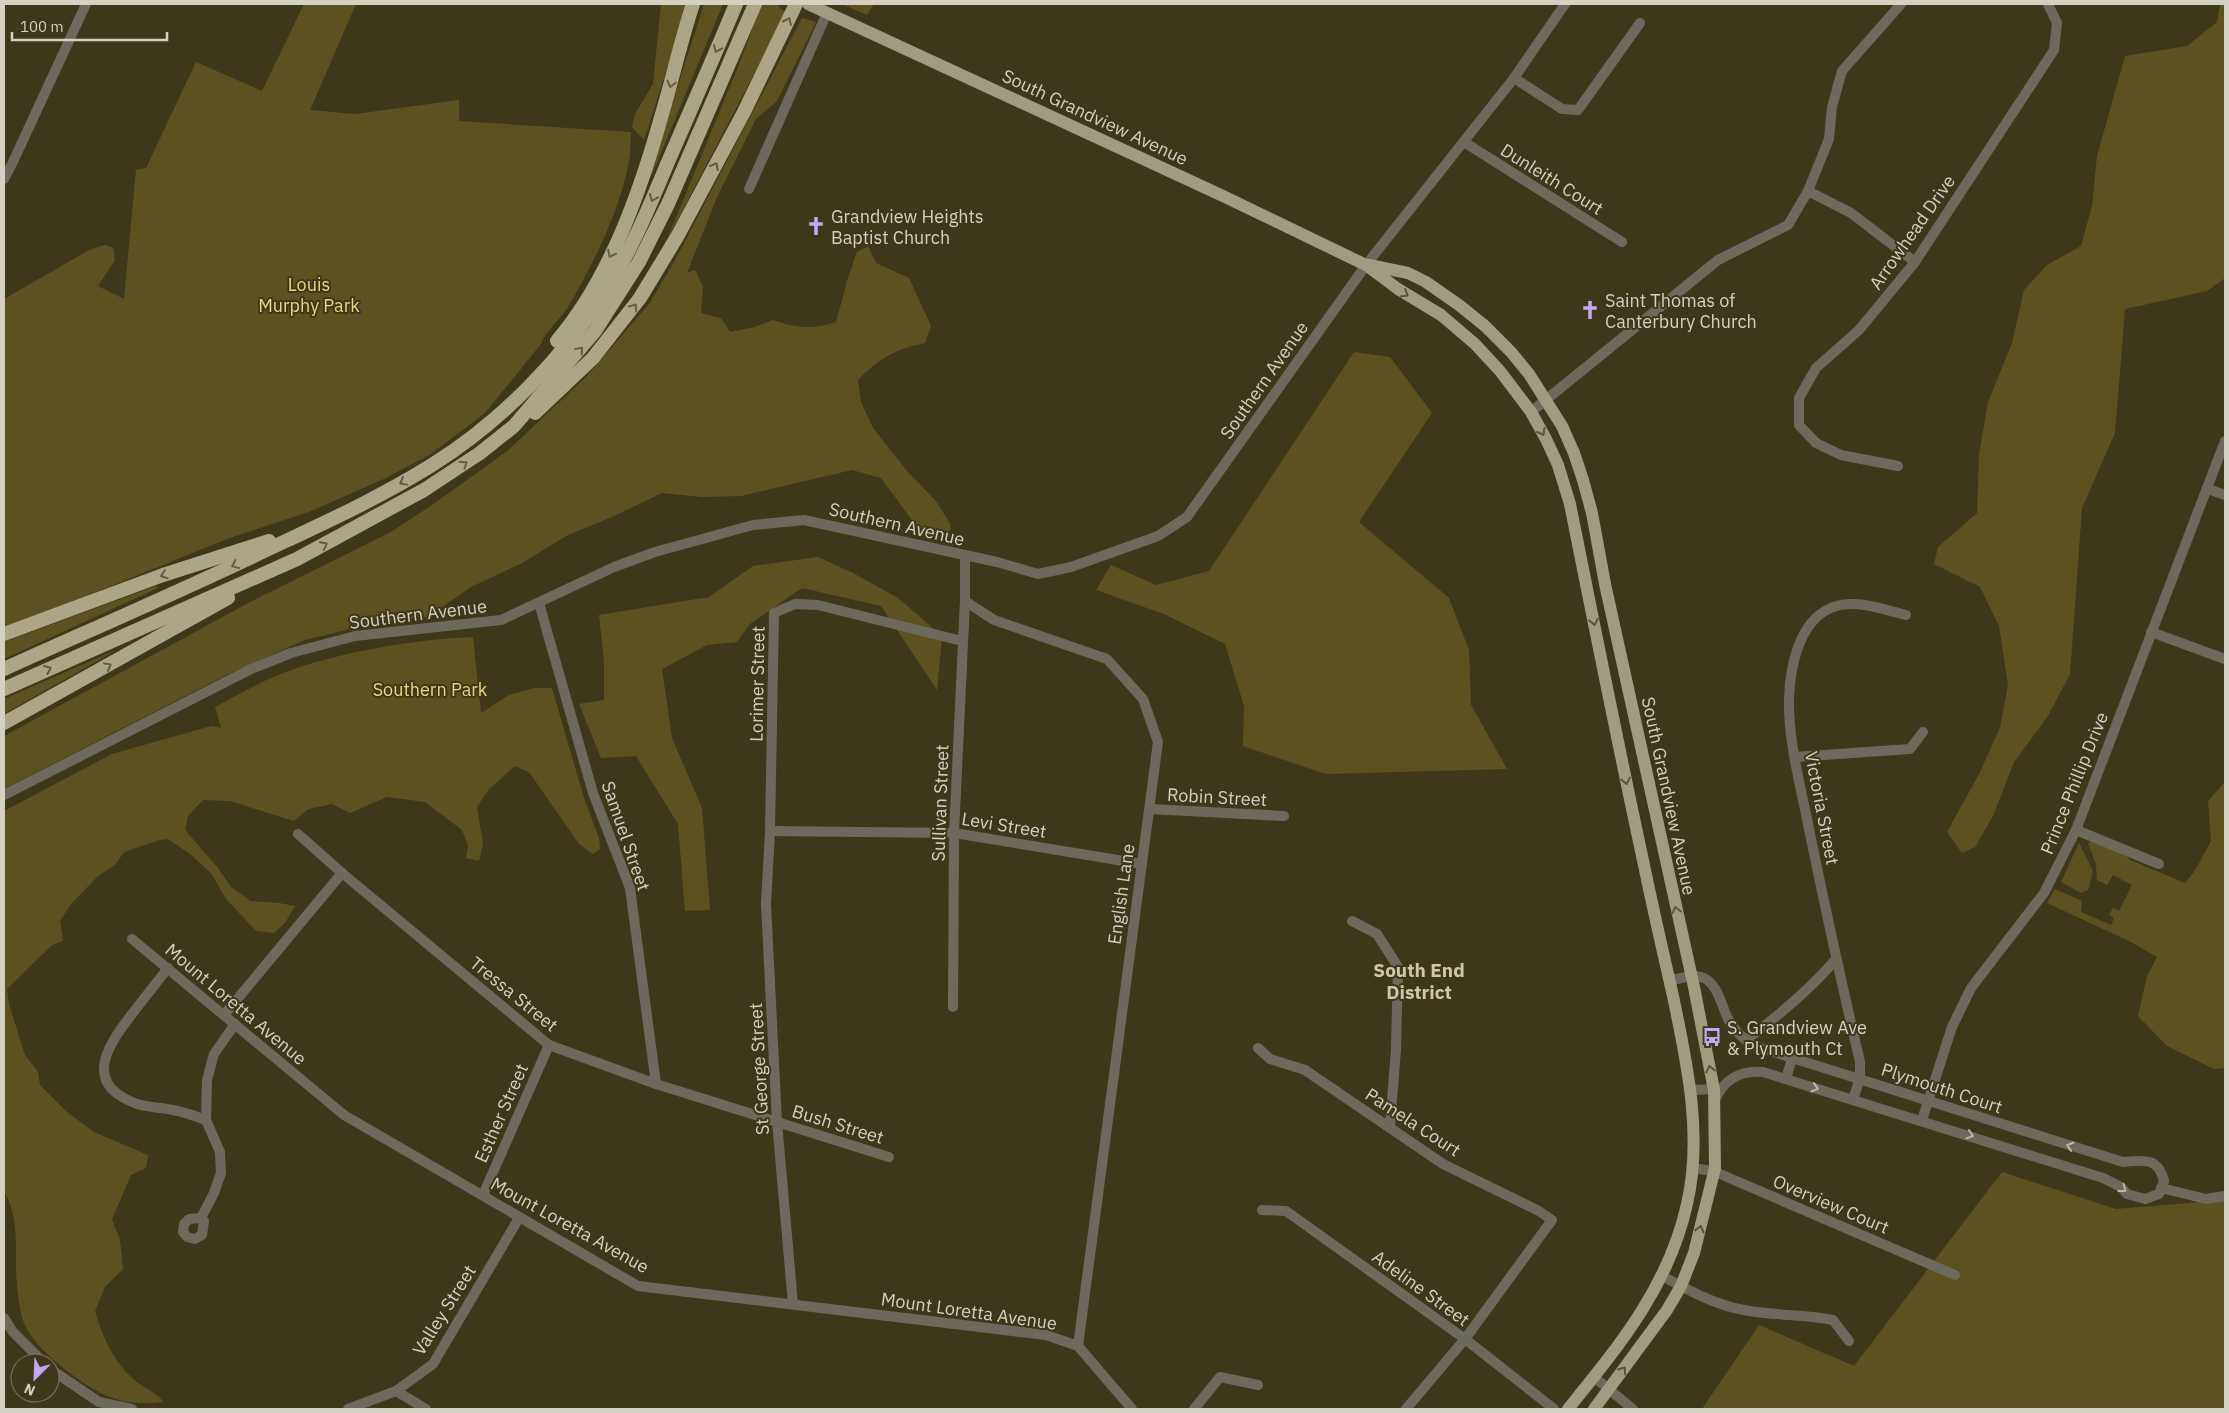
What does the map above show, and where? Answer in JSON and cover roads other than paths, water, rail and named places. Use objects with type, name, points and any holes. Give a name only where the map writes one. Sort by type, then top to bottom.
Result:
[{"type":"highway","points":[[513,402],[530,374],[564,333],[581,308],[620,234],[662,116],[693,4]]},
{"type":"highway","points":[[4,669],[327,522],[434,464],[513,402],[551,363],[581,327],[625,258],[736,4]]},
{"type":"highway","points":[[4,723],[424,490],[480,453],[514,426],[595,331],[635,270],[668,204],[754,4]]},
{"type":"highway","points":[[514,426],[523,424],[593,358],[640,298],[677,237],[744,112],[796,4]]},
{"type":"highway","points":[[4,634],[163,576],[327,522]]},
{"type":"highway","points":[[4,689],[297,560]]},
{"type":"main road","name":"South Grandview Avenue","points":[[808,4],[1205,187],[1366,265],[1398,289],[1442,315],[1475,344],[1500,371],[1531,412],[1546,438],[1565,488],[1588,592],[1685,1053],[1693,1122],[1692,1179],[1682,1224],[1662,1276],[1655,1291],[1614,1352],[1568,1409]]},
{"type":"main road","name":"South Grandview Avenue","points":[[1366,265],[1408,273],[1426,282],[1459,304],[1511,352],[1547,400],[1562,426],[1583,480],[1694,976],[1694,987],[1716,1094],[1713,1171],[1694,1253],[1681,1286],[1667,1310],[1610,1390],[1594,1409]]},
{"type":"main road","points":[[1588,592],[1606,588]]},
{"type":"street","points":[[4,179],[86,4]]},
{"type":"street","name":"Southern Avenue","points":[[4,795],[249,670],[291,653],[355,636],[501,620],[614,567],[647,555],[752,525],[804,520],[966,557],[997,562],[1038,574],[1071,567],[1158,536],[1187,517],[1366,265],[1514,78],[1565,4]]},
{"type":"street","points":[[1531,412],[1718,260],[1788,225],[1808,191],[1829,139],[1832,107],[1842,72],[1901,4]]},
{"type":"street","name":"Arrowhead Drive","points":[[1898,466],[1841,455],[1816,443],[1800,425],[1799,398],[1816,368],[1859,330],[1915,262],[2054,50],[2057,23],[2048,4]]},
{"type":"street","points":[[749,189],[827,13]]},
{"type":"street","points":[[1514,78],[1562,109],[1578,110],[1640,23]]},
{"type":"street","name":"Dunleith Court","points":[[1464,142],[1622,242]]},
{"type":"street","points":[[1808,191],[1851,213],[1915,262]]},
{"type":"street","name":"Prince Phillip Drive","points":[[1922,1120],[1952,1028],[1972,988],[2044,893],[2076,830],[2225,441]]},
{"type":"street","points":[[2208,489],[2225,495]]},
{"type":"street","points":[[965,601],[966,557]]},
{"type":"street","name":"Sullivan Street","points":[[953,1007],[954,833],[965,601]]},
{"type":"street","name":"English Lane","points":[[965,601],[994,620],[1107,659],[1143,699],[1158,742],[1078,1346]]},
{"type":"street","name":"Samuel Street","points":[[539,603],[593,793],[630,888],[656,1084]]},
{"type":"street","name":"Lorimer Street","points":[[770,831],[774,613],[795,604],[818,604],[962,641]]},
{"type":"street","name":"Victoria Street","points":[[1853,1099],[1860,1079],[1860,1062],[1836,959],[1795,757],[1790,698],[1796,658],[1802,638],[1809,626],[1826,610],[1839,605],[1864,604],[1906,615]]},
{"type":"street","points":[[2152,632],[2225,660]]},
{"type":"street","points":[[1795,757],[1910,749],[1923,732]]},
{"type":"street","name":"Robin Street","points":[[1150,809],[1284,816]]},
{"type":"street","points":[[2076,830],[2160,864]]},
{"type":"street","name":"Levi Street","points":[[770,831],[954,833],[1142,864]]},
{"type":"street","name":"St George Street","points":[[770,831],[766,904],[777,1122],[793,1304]]},
{"type":"street","name":"Tressa Street","points":[[298,834],[342,873],[549,1045],[656,1084],[777,1122]]},
{"type":"street","points":[[224,1015],[342,873]]},
{"type":"street","points":[[1352,921],[1377,934],[1398,967],[1396,1049],[1390,1126]]},
{"type":"street","name":"Mount Loretta Avenue","points":[[132,939],[344,1115],[638,1286],[1046,1335],[1078,1346],[1132,1409]]},
{"type":"street","points":[[1746,1040],[1762,1030],[1810,987],[1836,959]]},
{"type":"street","points":[[168,968],[113,1038],[104,1057],[104,1071],[108,1084],[118,1094],[131,1102],[183,1112],[206,1120]]},
{"type":"street","points":[[1669,980],[1694,976]]},
{"type":"street","name":"Plymouth Court","points":[[1694,976],[1701,977],[1718,992],[1728,1019],[1738,1034],[1752,1045],[2123,1162],[2138,1160],[2151,1162],[2158,1166],[2164,1182],[2159,1194],[2145,1199],[2127,1194],[2121,1187],[2103,1178],[1763,1072],[1750,1071],[1738,1075],[1716,1094]]},
{"type":"street","points":[[201,1218],[214,1193],[221,1173],[220,1152],[206,1120],[207,1080],[210,1066],[220,1044],[235,1024]]},
{"type":"street","name":"Esther Street","points":[[483,1195],[549,1045]]},
{"type":"street","name":"Pamela Court","points":[[1258,1048],[1270,1059],[1305,1070],[1444,1164],[1539,1211],[1552,1220],[1466,1339]]},
{"type":"street","points":[[1786,1079],[1792,1058]]},
{"type":"street","points":[[1860,1062],[1873,1080],[1883,1086]]},
{"type":"street","points":[[1690,1090],[1716,1094]]},
{"type":"street","name":"Bush Street","points":[[777,1122],[889,1157]]},
{"type":"street","name":"Overview Court","points":[[1692,1168],[1713,1171],[1955,1275]]},
{"type":"street","points":[[2161,1188],[2206,1199],[2225,1196]]},
{"type":"street","name":"Adeline Street","points":[[1262,1210],[1286,1210],[1466,1339],[1554,1409]]},
{"type":"street","name":"Valley Street","points":[[348,1409],[396,1391],[433,1364],[519,1218]]},
{"type":"street","points":[[1662,1276],[1710,1300],[1744,1310],[1816,1316],[1833,1320],[1850,1341]]},
{"type":"street","points":[[4,1318],[13,1332],[34,1353]]},
{"type":"street","points":[[1406,1409],[1466,1339]]},
{"type":"street","points":[[60,1377],[99,1402],[132,1409]]},
{"type":"street","points":[[1194,1409],[1220,1377],[1258,1385]]},
{"type":"street","points":[[1594,1377],[1633,1409]]},
{"type":"street","points":[[396,1391],[426,1409]]},
{"type":"place","name":"Grandview Heights Baptist Church","points":[[816,226]]},
{"type":"place","name":"Saint Thomas of Canterbury Church","points":[[1590,310]]},
{"type":"place","name":"S. Grandview Ave & Plymouth Ct","points":[[1712,1037]]},
{"type":"district","name":"South End District","points":[[1419,981]]},
{"type":"park label","name":"Louis Murphy Park","points":[[309,294]]},
{"type":"park label","name":"Southern Park","points":[[430,689]]}]
